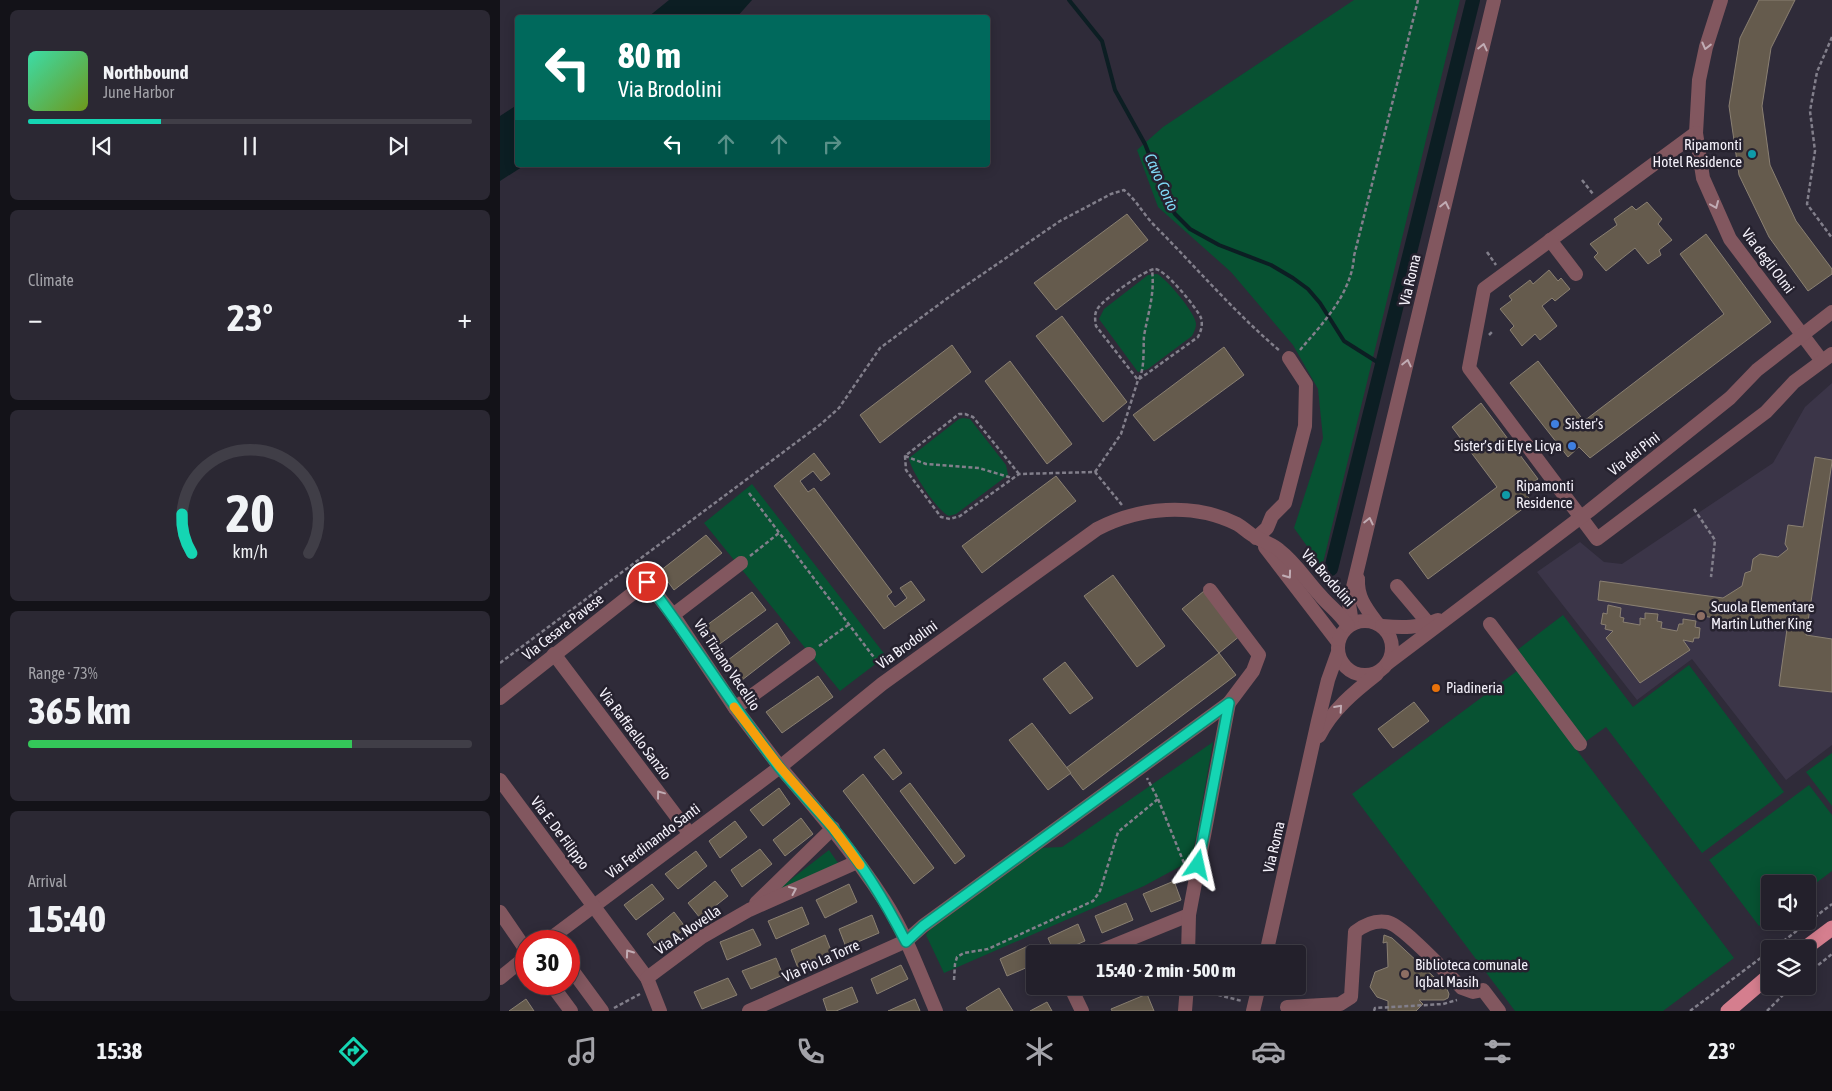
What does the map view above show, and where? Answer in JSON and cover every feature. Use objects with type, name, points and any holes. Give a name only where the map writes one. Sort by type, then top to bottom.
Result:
[{"type":"main road","points":[[1816,940],[1832,928]]},
{"type":"main road","points":[[1728,1011],[1761,983]]},
{"type":"street","name":"Via Roma","points":[[1350,625],[1349,604],[1494,0]]},
{"type":"street","name":"Via degli Olmi","points":[[1721,0],[1706,46],[1699,80],[1696,133],[1703,178],[1730,239],[1803,334],[1827,358]]},
{"type":"street","points":[[1696,133],[1484,289],[1469,368],[1597,539],[1766,412],[1794,382],[1827,358]]},
{"type":"street","points":[[1550,240],[1576,274]]},
{"type":"street","name":"Via dei Pini","points":[[1384,667],[1581,517],[1730,398],[1757,370],[1832,312]]},
{"type":"street","points":[[1256,538],[1266,528],[1272,516],[1285,503],[1305,426],[1306,384],[1288,358]]},
{"type":"street","name":"Via Brodolini","points":[[780,767],[882,684],[1097,528],[1113,520],[1148,510],[1185,511],[1236,524],[1256,538],[1278,548],[1297,566],[1319,595],[1350,625]]},
{"type":"street","name":"Via Brodolini","points":[[1256,538],[1278,561],[1338,647]]},
{"type":"street","points":[[673,616],[741,563]]},
{"type":"street","name":"Via Roma","points":[[1358,568],[1358,589],[1362,603],[1379,624]]},
{"type":"street","name":"Via Tiziano Vecellio","points":[[647,582],[673,616],[735,708],[780,767]]},
{"type":"street","name":"Via Cesare Pavese","points":[[500,698],[647,582]]},
{"type":"street","points":[[1397,586],[1429,624]]},
{"type":"street","points":[[906,942],[923,926],[1229,703],[1253,671],[1258,655],[1210,590]]},
{"type":"street","name":"Via dei Pini","points":[[1379,624],[1406,628],[1429,624],[1450,615]]},
{"type":"street","points":[[1368,620],[1379,624],[1391,640],[1392,656],[1384,667],[1371,675],[1360,675],[1350,671],[1342,663],[1338,647],[1350,625],[1368,620]]},
{"type":"street","points":[[1490,624],[1580,744]]},
{"type":"street","name":"Via Roma","points":[[1268,945],[1328,680],[1338,647]]},
{"type":"street","name":"Via Raffaello Sanzio","points":[[554,654],[689,833]]},
{"type":"street","points":[[735,708],[810,654]]},
{"type":"street","name":"Via Roma","points":[[1313,748],[1326,723],[1352,694],[1384,667]]},
{"type":"street","points":[[1188,945],[1189,915],[1229,703]]},
{"type":"street","points":[[780,767],[833,828],[885,901],[906,942],[936,1011]]},
{"type":"street","name":"Via Ferdinando Santi","points":[[562,930],[689,833],[780,767]]},
{"type":"street","name":"Via E. De Filippo","points":[[500,780],[647,978],[660,1011]]},
{"type":"street","name":"Via A. Novella","points":[[749,910],[833,828]]},
{"type":"street","name":"Via A. Novella","points":[[647,978],[702,938],[749,910],[858,862]]},
{"type":"street","points":[[500,912],[515,934]]},
{"type":"street","points":[[1115,945],[1189,915]]},
{"type":"street","points":[[1287,1007],[1340,1004],[1351,998],[1355,932],[1366,924],[1388,922],[1401,929],[1462,988],[1473,992],[1483,990],[1499,1011]]},
{"type":"street","name":"Via Pio La Torre","points":[[749,1011],[906,942]]},
{"type":"street","points":[[500,978],[515,966]]},
{"type":"street","points":[[580,981],[602,1011]]},
{"type":"street","points":[[559,995],[571,1011]]},
{"type":"street","points":[[1074,995],[1082,1011]]},
{"type":"street","points":[[1186,1011],[1187,995]]},
{"type":"street","points":[[1253,1011],[1257,995]]},
{"type":"path","points":[[500,663],[821,424],[839,408],[880,348],[948,297],[1060,221],[1111,194],[1124,190],[1136,200],[1151,221],[1229,304],[1288,358],[1296,356],[1331,311],[1353,272],[1354,256],[1418,0]]},
{"type":"path","points":[[1832,37],[1817,72],[1812,104],[1815,152],[1807,204],[1832,238]]},
{"type":"path","points":[[1156,269],[1167,274],[1200,317],[1202,328],[1198,337],[1138,380],[1096,326],[1095,318],[1098,308],[1145,271],[1156,269]]},
{"type":"path","points":[[1095,472],[1121,434],[1142,372],[1145,334],[1154,288],[1152,270]]},
{"type":"path","points":[[905,456],[959,414],[966,414],[973,417],[1019,474]]},
{"type":"path","points":[[905,456],[906,470],[942,517],[950,519],[960,516],[1019,474],[1095,472]]},
{"type":"path","points":[[905,456],[926,464],[979,468],[1012,478]]},
{"type":"path","points":[[1095,472],[1123,506],[1108,511],[1113,520]]},
{"type":"path","points":[[749,493],[879,664]]},
{"type":"path","points":[[1694,509],[1715,540],[1711,577]]},
{"type":"path","points":[[741,563],[779,533]]},
{"type":"path","points":[[810,654],[848,625]]},
{"type":"path","points":[[1141,767],[1158,799],[1185,864],[1198,865]]},
{"type":"path","points":[[954,980],[954,964],[957,957],[964,953],[988,948],[1090,904],[1100,891],[1118,832],[1158,799]]},
{"type":"path","points":[[1784,940],[1832,904]]},
{"type":"path","points":[[1816,967],[1832,954]]},
{"type":"path","points":[[1690,1011],[1761,958]]},
{"type":"path","points":[[609,1011],[643,992],[645,998]]},
{"type":"path","points":[[1218,995],[1234,999]]},
{"type":"path","points":[[1767,1011],[1783,995]]},
{"type":"path","points":[[1374,1011],[1375,1008],[1443,1004],[1458,1000]]},
{"type":"shaded area","name":"Scuola Elementare Martin Luther King","points":[[1832,383],[1832,745],[1786,780],[1692,659],[1637,700],[1537,572],[1580,542],[1604,562],[1622,564],[1773,463],[1805,407]]},
{"type":"green space","points":[[1354,0],[1460,0],[1322,567],[1294,528],[1323,438],[1318,389],[1293,345],[1231,272],[1158,207],[1137,150],[1163,127]]},
{"type":"green space","points":[[1157,274],[1167,282],[1186,305],[1195,319],[1196,327],[1192,336],[1148,369],[1138,372],[1099,319],[1104,309],[1148,275]]},
{"type":"green space","points":[[959,419],[970,419],[1006,465],[1008,475],[956,514],[949,516],[938,507],[925,490],[914,472],[909,458]]},
{"type":"green space","points":[[752,484],[886,656],[840,691],[704,523]]},
{"type":"green space","points":[[1563,615],[1633,707],[1689,665],[1784,792],[1702,853],[1606,727],[1585,742],[1516,651]]},
{"type":"green space","points":[[1517,671],[1734,958],[1663,1011],[1515,1011],[1352,794]]},
{"type":"green space","points":[[1213,742],[1192,860],[1144,886],[944,973],[926,935],[931,927],[1039,848],[1062,847]]},
{"type":"green space","points":[[1832,753],[1832,806],[1806,772]]},
{"type":"green space","points":[[1809,785],[1832,815],[1832,871],[1816,883],[1816,875],[1761,875],[1761,925],[1759,926],[1709,860]]},
{"type":"green space","points":[[829,850],[838,863],[772,894]]},
{"type":"water","points":[[669,0],[752,0],[739,15],[650,15]]},
{"type":"water","points":[[515,106],[515,167],[522,167],[500,181],[500,116]]},
{"type":"building","name":"Ripamonti Hotel Residence","points":[[1759,0],[1795,0],[1771,48],[1762,106],[1770,165],[1796,221],[1832,269],[1832,274],[1808,291],[1769,237],[1739,175],[1729,106],[1740,38]]},
{"type":"building","points":[[1647,202],[1662,219],[1658,224],[1672,240],[1659,250],[1661,255],[1648,264],[1635,248],[1606,271],[1594,257],[1598,253],[1590,244],[1617,225],[1614,219],[1632,206],[1636,210]]},
{"type":"building","points":[[1127,214],[1148,240],[1056,310],[1034,283]]},
{"type":"building","points":[[1706,234],[1771,322],[1590,458],[1579,447],[1568,457],[1510,383],[1538,361],[1584,421],[1724,314],[1680,254]]},
{"type":"building","points":[[1549,270],[1558,281],[1561,278],[1570,289],[1555,301],[1552,298],[1542,306],[1557,326],[1540,340],[1535,334],[1522,346],[1510,330],[1514,326],[1500,309],[1512,300],[1509,296],[1530,280],[1533,284]]},
{"type":"building","points":[[1062,316],[1127,402],[1103,422],[1036,336]]},
{"type":"building","points":[[952,345],[971,372],[880,443],[860,415]]},
{"type":"building","points":[[1224,347],[1244,375],[1154,441],[1133,415]]},
{"type":"building","points":[[1010,361],[1072,444],[1047,464],[985,381]]},
{"type":"building","name":"Ripamonti Residence","points":[[1481,403],[1538,479],[1522,489],[1532,502],[1428,579],[1409,553],[1497,487],[1452,427]]},
{"type":"building","points":[[814,453],[830,474],[821,481],[813,471],[800,481],[808,492],[814,488],[892,592],[887,596],[895,607],[907,598],[900,588],[911,581],[925,600],[884,629],[774,486]]},
{"type":"building","points":[[1815,457],[1832,460],[1832,462],[1806,635],[1832,639],[1832,692],[1779,686],[1787,629],[1598,600],[1600,581],[1723,598],[1742,586],[1745,573],[1751,571],[1753,559],[1760,554],[1778,557],[1788,549],[1785,544],[1788,525],[1803,527]]},
{"type":"building","points":[[1056,476],[1076,501],[982,573],[962,546]]},
{"type":"building","points":[[706,535],[722,553],[674,590],[660,571]]},
{"type":"building","points":[[1113,575],[1165,646],[1137,667],[1084,596]]},
{"type":"building","points":[[1204,591],[1241,635],[1219,653],[1182,609]]},
{"type":"building","points":[[752,592],[766,610],[717,646],[703,628]]},
{"type":"building","points":[[1608,605],[1621,608],[1620,617],[1624,618],[1623,622],[1640,625],[1640,618],[1645,619],[1645,613],[1658,614],[1657,621],[1662,622],[1661,628],[1677,631],[1679,624],[1683,624],[1683,619],[1696,621],[1695,627],[1700,628],[1699,638],[1694,638],[1693,642],[1683,640],[1690,650],[1640,683],[1606,638],[1613,631],[1605,629],[1606,625],[1601,624],[1603,613],[1607,614]]},
{"type":"building","points":[[777,623],[790,643],[742,680],[728,660]]},
{"type":"building","points":[[1219,653],[1236,675],[1083,790],[1066,768]]},
{"type":"building","points":[[1065,662],[1093,698],[1070,714],[1043,679]]},
{"type":"building","points":[[818,676],[833,697],[782,733],[766,712]]},
{"type":"building","points":[[1414,702],[1429,721],[1393,748],[1378,729]]},
{"type":"building","points":[[1032,723],[1071,773],[1048,790],[1009,740]]},
{"type":"building","points":[[884,749],[902,773],[893,780],[874,757]]},
{"type":"building","points":[[863,774],[934,868],[914,884],[843,791]]},
{"type":"building","points":[[910,783],[965,856],[955,864],[900,791]]},
{"type":"building","points":[[779,788],[790,804],[763,826],[750,810]]},
{"type":"building","points":[[801,818],[813,834],[785,856],[773,840]]},
{"type":"building","points":[[735,821],[747,837],[720,858],[709,841]]},
{"type":"building","points":[[760,849],[772,864],[742,887],[731,870]]},
{"type":"building","points":[[696,851],[707,866],[678,889],[665,874]]},
{"type":"building","points":[[715,881],[728,896],[700,918],[688,903]]},
{"type":"building","points":[[1174,881],[1181,900],[1151,912],[1143,894]]},
{"type":"building","points":[[652,884],[664,899],[636,920],[624,905]]},
{"type":"building","points":[[849,884],[857,902],[825,918],[816,900]]},
{"type":"building","points":[[1126,903],[1133,920],[1102,933],[1095,916]]},
{"type":"building","points":[[802,907],[809,924],[776,939],[768,921]]},
{"type":"building","points":[[674,912],[686,928],[658,949],[647,934]]},
{"type":"building","points":[[872,915],[879,933],[846,947],[839,929]]},
{"type":"building","points":[[1078,924],[1085,941],[1076,945],[1051,945],[1048,938]]},
{"type":"building","points":[[753,929],[761,945],[727,960],[720,942]]},
{"type":"building","points":[[825,935],[832,953],[798,968],[791,950]]},
{"type":"building","points":[[1384,935],[1392,938],[1447,989],[1448,998],[1444,1000],[1419,1000],[1423,1004],[1416,1011],[1388,1011],[1388,1001],[1377,997],[1370,987],[1375,972],[1388,967],[1387,942],[1383,943]]},
{"type":"building","points":[[1026,947],[1026,968],[1007,976],[1000,959]]},
{"type":"building","points":[[776,958],[783,975],[751,989],[742,971]]},
{"type":"building","points":[[901,965],[908,979],[877,994],[871,979]]},
{"type":"building","points":[[728,978],[737,995],[702,1009],[694,992]]},
{"type":"building","points":[[852,987],[858,1002],[836,1011],[827,1011],[823,999]]},
{"type":"building","points":[[999,988],[1013,1011],[968,1011],[966,1008]]},
{"type":"building","points":[[1147,995],[1154,1011],[1112,1011],[1111,1009]]},
{"type":"building","points":[[526,999],[534,1011],[509,1011]]},
{"type":"building","points":[[915,999],[920,1011],[888,1011]]},
{"type":"building","points":[[1047,1002],[1052,1011],[1030,1011]]},
{"type":"waterway","name":"Cavo Corio","points":[[1069,0],[1102,41],[1115,90],[1145,144],[1167,200],[1175,214],[1190,229],[1219,245],[1271,265],[1293,278],[1308,289],[1320,303],[1344,341],[1382,365]]},
{"type":"waterway","points":[[1331,569],[1473,0]]},
{"type":"slow traffic","points":[[734,707],[780,767],[833,828],[860,865]]},
{"type":"place","name":"Ripamonti Hotel Residence","points":[[1752,154]]},
{"type":"place","name":"Sister's","points":[[1555,424]]},
{"type":"place","name":"Sister’s di Ely e Licya","points":[[1572,446]]},
{"type":"place","name":"Ripamonti Residence","points":[[1506,495]]},
{"type":"place","name":"Scuola Elementare Martin Luther King","points":[[1701,616]]},
{"type":"place","name":"Piadineria","points":[[1436,688]]},
{"type":"place","name":"Biblioteca comunale Iqbal Masih","points":[[1405,974]]},
{"type":"route","points":[[647,582],[673,616],[735,708],[780,767],[833,828],[858,862],[885,901],[906,942],[923,926],[1229,703],[1198,865]]}]
